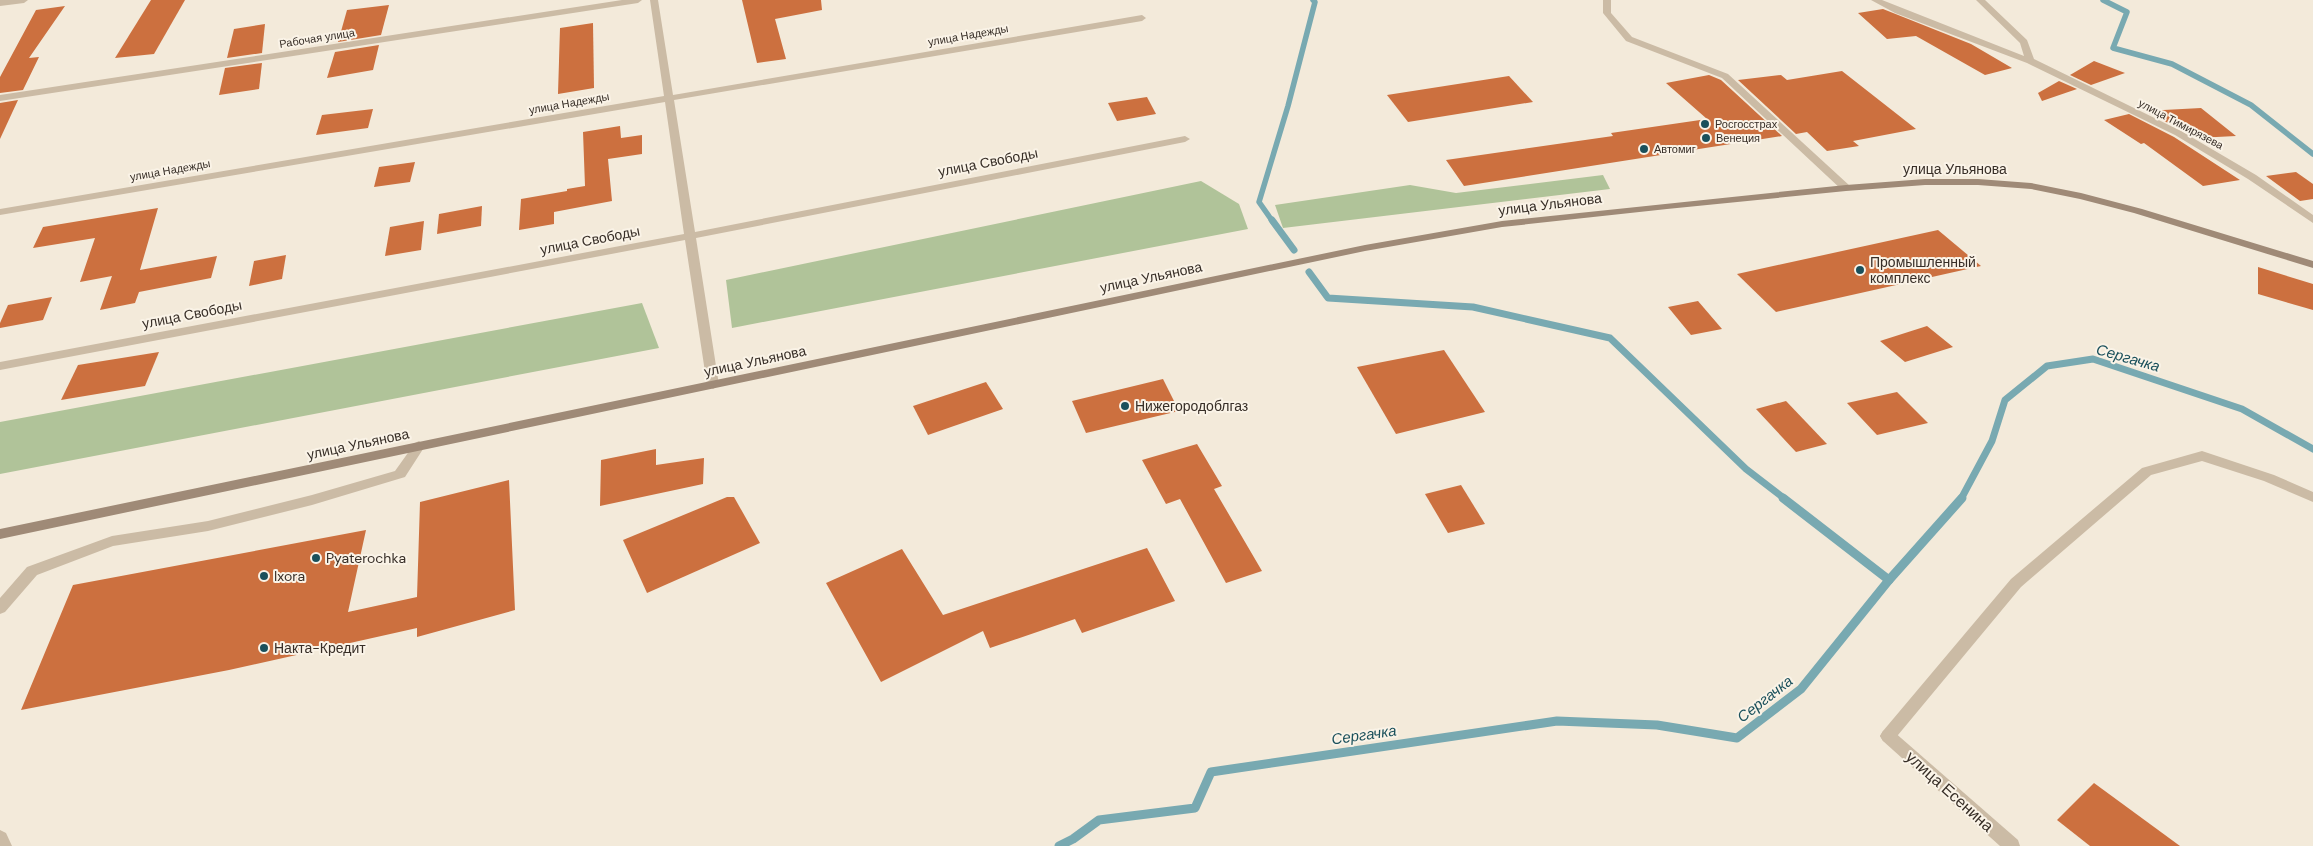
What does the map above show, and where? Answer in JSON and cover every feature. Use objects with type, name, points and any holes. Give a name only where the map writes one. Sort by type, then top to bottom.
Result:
[{"type":"main road","name":"улица Ульянова","points":[[0,534],[1394,243],[1502,224],[1846,188],[1934,182],[1978,182],[2031,186],[2081,196],[2138,211],[2313,265]]},
{"type":"street","points":[[0,3],[24,0]]},
{"type":"street","name":"Рабочая улица","points":[[0,98],[638,0]]},
{"type":"street","points":[[654,0],[713,385]]},
{"type":"street","points":[[1607,0],[1607,13],[1629,39],[1725,76],[1846,188]]},
{"type":"street","name":"улица Тимирязева","points":[[1875,0],[1898,11],[2030,61],[2178,133],[2252,176],[2313,220]]},
{"type":"street","points":[[1980,0],[2024,42],[2030,61]]},
{"type":"street","name":"улица Надежды","points":[[0,212],[1142,18]]},
{"type":"street","name":"улица Свободы","points":[[0,366],[690,236],[1185,139]]},
{"type":"street","points":[[0,608],[32,571],[112,541],[208,526],[312,500],[400,474],[419,446]]},
{"type":"street","name":"улица Есенина","points":[[2012,846],[1888,736],[2016,583],[2147,471],[2202,456],[2269,478],[2313,497]]},
{"type":"street","points":[[0,838],[4,846]]},
{"type":"green space","points":[[1603,175],[1610,189],[1283,228],[1275,205],[1410,185],[1456,193]]},
{"type":"green space","points":[[1201,181],[1239,204],[1248,229],[732,328],[726,280]]},
{"type":"green space","points":[[642,303],[659,348],[0,474],[0,422]]},
{"type":"building","points":[[151,0],[185,0],[154,54],[115,58]]},
{"type":"building","points":[[742,0],[821,0],[822,10],[775,19],[786,59],[757,63]]},
{"type":"building","points":[[389,5],[381,35],[338,42],[347,10]]},
{"type":"building","points":[[65,6],[29,58],[39,57],[23,90],[0,93],[0,77],[36,10]]},
{"type":"building","points":[[1883,9],[1971,44],[2012,68],[1985,75],[1916,36],[1887,39],[1858,13]]},
{"type":"building","points":[[593,23],[594,88],[558,94],[560,28]]},
{"type":"building","points":[[265,24],[262,53],[227,58],[234,29]]},
{"type":"building","points":[[379,45],[373,70],[327,78],[335,52]]},
{"type":"building","points":[[2094,61],[2125,73],[2091,85],[2070,75]]},
{"type":"building","points":[[262,63],[259,89],[219,95],[225,68]]},
{"type":"building","points":[[1842,71],[1916,129],[1853,141],[1859,146],[1827,151],[1807,132],[1796,134],[1738,80],[1781,75],[1787,80]]},
{"type":"building","points":[[1709,75],[1721,80],[1782,136],[1464,186],[1446,160],[1613,136],[1611,133],[1707,119],[1666,83]]},
{"type":"building","points":[[1509,76],[1533,102],[1408,122],[1387,95]]},
{"type":"building","points":[[2059,81],[2077,89],[2042,101],[2038,93]]},
{"type":"building","points":[[1147,97],[1156,114],[1117,121],[1108,103]]},
{"type":"building","points":[[18,100],[0,139],[0,103]]},
{"type":"building","points":[[2201,108],[2236,136],[2197,138],[2145,111]]},
{"type":"building","points":[[373,109],[368,128],[316,135],[322,115]]},
{"type":"building","points":[[2129,114],[2174,137],[2240,180],[2203,186],[2144,143],[2141,144],[2104,120]]},
{"type":"building","points":[[620,126],[621,138],[642,135],[642,154],[608,159],[612,201],[554,212],[554,224],[519,230],[521,199],[585,186],[583,132]]},
{"type":"building","points":[[415,162],[410,182],[374,187],[379,167]]},
{"type":"building","points":[[2296,172],[2313,184],[2313,199],[2300,201],[2266,176]]},
{"type":"building","points":[[482,206],[481,226],[437,234],[439,214]]},
{"type":"building","points":[[158,208],[140,270],[217,256],[211,278],[139,292],[135,303],[100,310],[112,276],[80,282],[95,238],[33,248],[43,227]]},
{"type":"building","points":[[424,221],[421,250],[385,256],[390,227]]},
{"type":"building","name":"Промышленный комплекс","points":[[1938,230],[1981,266],[1776,312],[1737,274]]},
{"type":"building","points":[[286,255],[282,279],[249,286],[254,261]]},
{"type":"building","points":[[2258,267],[2313,284],[2313,310],[2258,294]]},
{"type":"building","points":[[52,297],[43,320],[0,328],[0,323],[8,305]]},
{"type":"building","points":[[1698,301],[1722,329],[1691,335],[1668,307]]},
{"type":"building","points":[[1927,326],[1953,347],[1905,362],[1880,341]]},
{"type":"building","points":[[1444,350],[1485,412],[1396,434],[1357,367]]},
{"type":"building","points":[[159,352],[145,386],[61,400],[78,365]]},
{"type":"building","name":"Нижегородоблгаз","points":[[1163,379],[1179,411],[1086,433],[1072,401]]},
{"type":"building","points":[[986,382],[1003,409],[928,435],[913,406]]},
{"type":"building","points":[[1897,392],[1928,423],[1877,435],[1847,403]]},
{"type":"building","points":[[1786,401],[1827,444],[1796,452],[1756,409]]},
{"type":"building","points":[[1197,444],[1222,486],[1214,489],[1262,571],[1226,583],[1180,499],[1166,504],[1142,460]]},
{"type":"building","points":[[656,449],[656,465],[704,458],[703,484],[600,506],[601,460]]},
{"type":"building","points":[[509,480],[515,610],[417,637],[417,628],[229,670],[21,710],[73,585],[366,530],[348,612],[417,597],[420,502]]},
{"type":"building","points":[[1461,485],[1485,524],[1448,533],[1425,494]]},
{"type":"building","points":[[727,497],[734,497],[760,543],[647,593],[623,540]]},
{"type":"building","points":[[1147,548],[1175,601],[1082,633],[1075,619],[990,648],[983,631],[881,682],[826,583],[902,549],[943,615]]},
{"type":"building","points":[[2094,783],[2180,846],[2090,846],[2057,820]]},
{"type":"waterway","points":[[1273,222],[1259,202],[1288,106],[1315,2],[1313,0]]},
{"type":"waterway","points":[[2103,0],[2127,12],[2113,48],[2172,64],[2251,105],[2313,154]]},
{"type":"waterway","points":[[1272,220],[1294,250]]},
{"type":"waterway","points":[[1309,272],[1328,298],[1473,307],[1610,338],[1746,469],[1785,499]]},
{"type":"waterway","name":"Сергачка","points":[[1961,499],[1992,441],[2005,400],[2047,366],[2093,359],[2242,409],[2313,449]]},
{"type":"waterway","points":[[1783,498],[1889,580]]},
{"type":"waterway","name":"Сергачка","points":[[1889,580],[1962,498]]},
{"type":"waterway","name":"Сергачка","points":[[1059,846],[1073,839],[1099,820],[1195,808],[1211,772],[1557,721],[1657,725],[1737,738],[1801,689],[1889,580]]},
{"type":"place","name":"Росгосстрах","points":[[1705,124]]},
{"type":"place","name":"Венеция","points":[[1706,138]]},
{"type":"place","name":"Автомиг","points":[[1644,149]]},
{"type":"place","name":"Промышленный комплекс","points":[[1860,270]]},
{"type":"place","name":"Нижегородоблгаз","points":[[1125,406]]},
{"type":"place","name":"Pyaterochka","points":[[316,558]]},
{"type":"place","name":"Ixora","points":[[264,576]]},
{"type":"place","name":"Накта-Кредит","points":[[264,648]]}]
